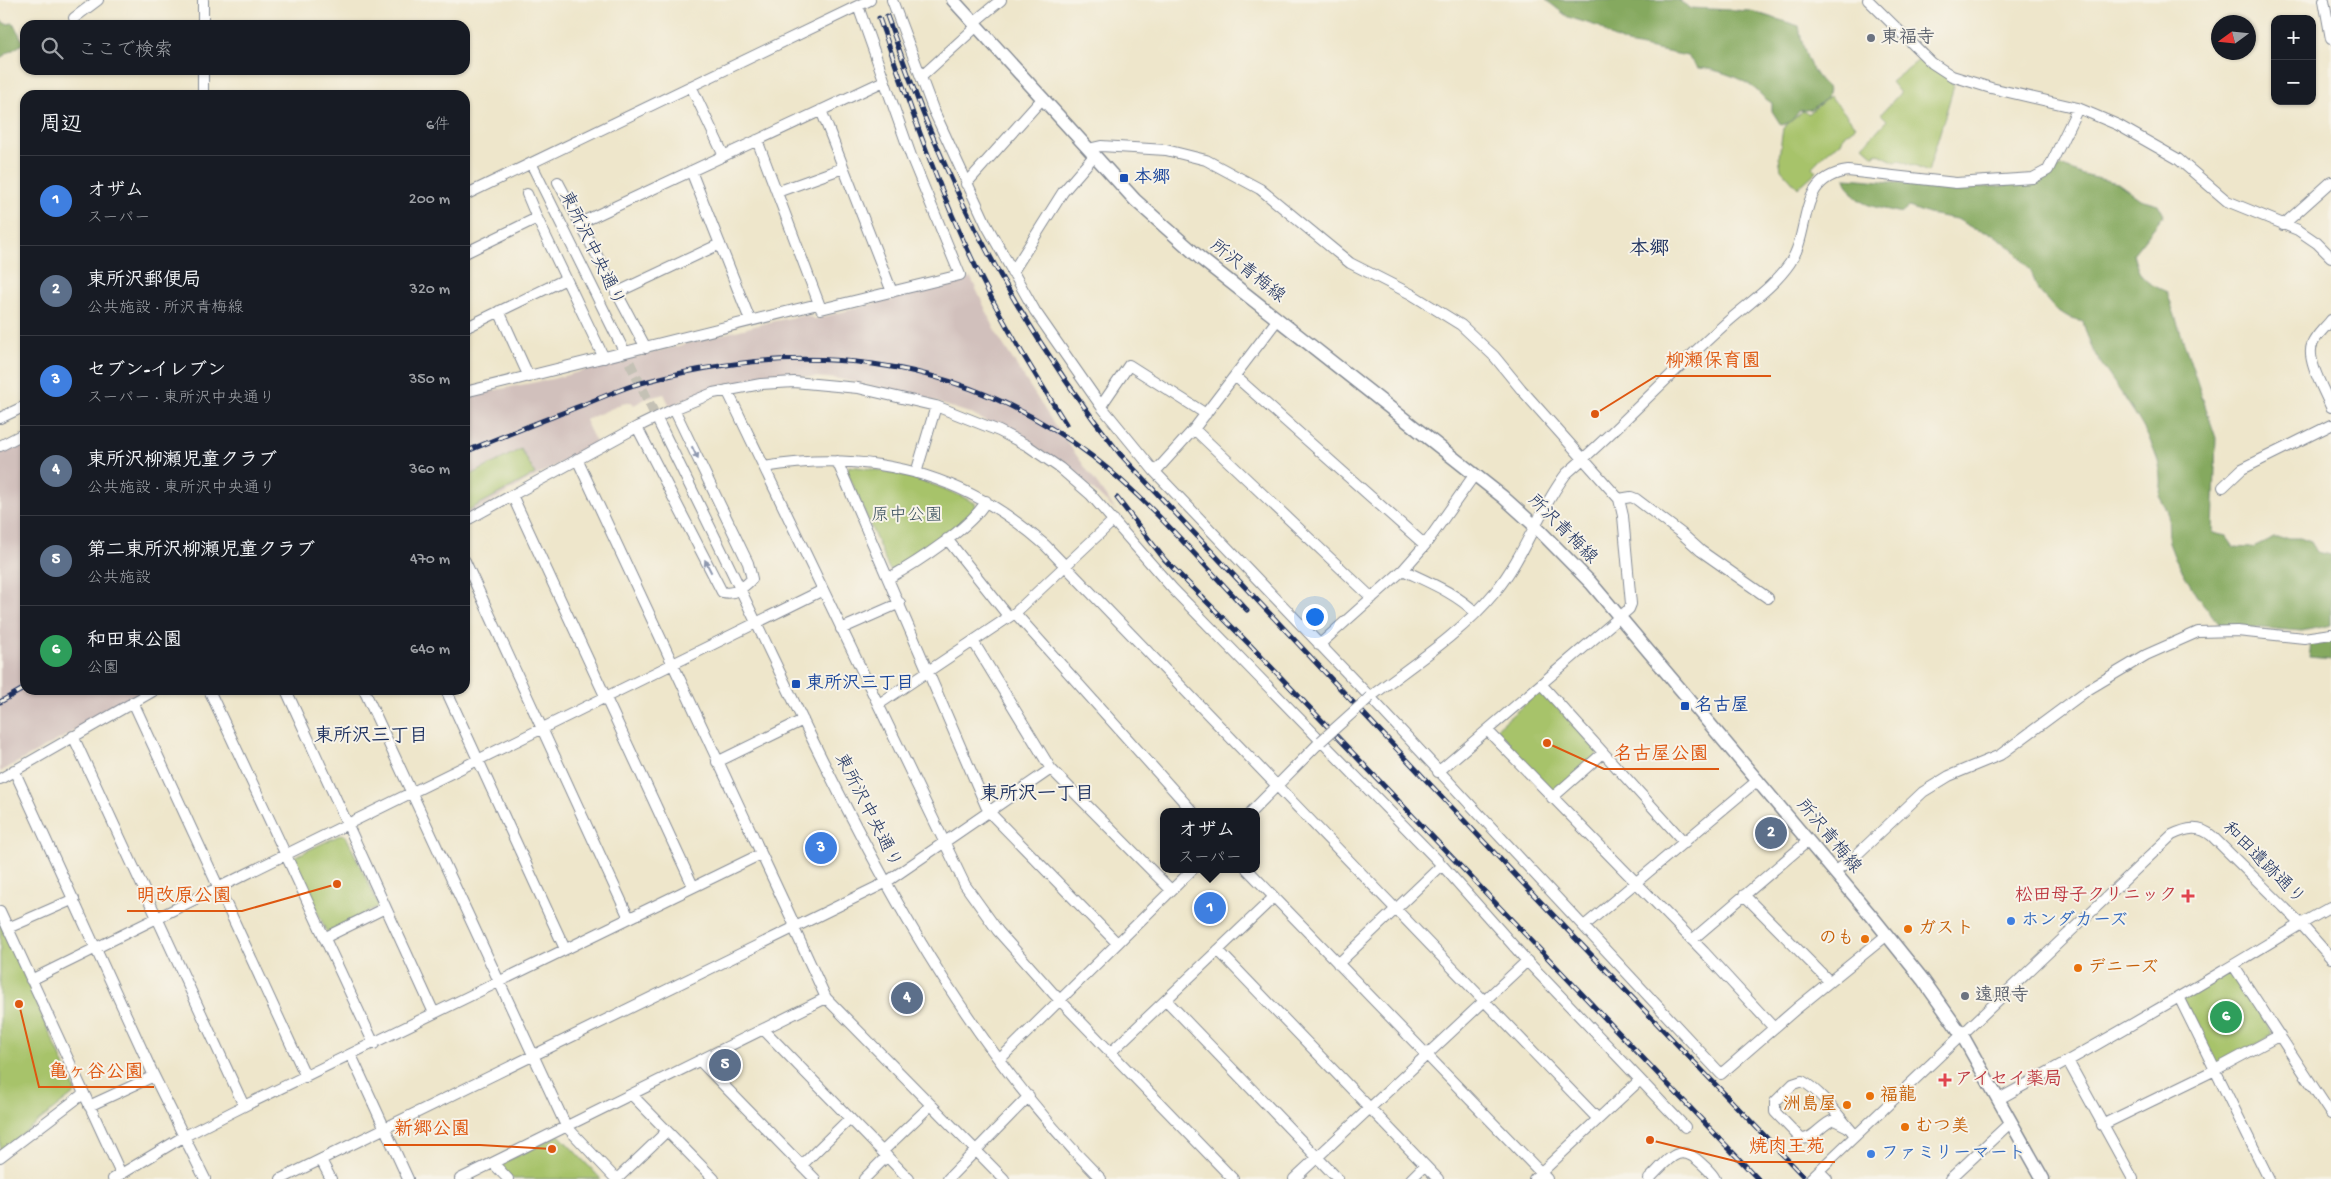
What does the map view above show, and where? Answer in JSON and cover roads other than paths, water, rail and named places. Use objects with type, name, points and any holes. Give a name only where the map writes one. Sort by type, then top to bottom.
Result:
[{"type":"main road","name":"所沢青梅線","points":[[952,0],[1091,153],[1160,224],[1475,474],[1534,524],[1620,618],[1758,780],[1930,988],[1962,1034],[2043,1179]]},
{"type":"street","points":[[74,18],[98,0]]},
{"type":"street","points":[[203,0],[203,20]]},
{"type":"street","points":[[470,193],[870,0]]},
{"type":"street","points":[[892,0],[921,77],[966,184],[1012,273],[1039,318],[1101,406],[1155,472],[1370,698],[1721,1074],[1829,981],[1887,935]]},
{"type":"street","points":[[921,77],[1001,0]]},
{"type":"street","points":[[1869,0],[1932,63],[1952,76],[1990,88],[2078,108],[2118,125],[2178,159],[2226,201],[2298,230],[2331,257]]},
{"type":"street","points":[[2324,0],[2331,39]]},
{"type":"street","points":[[757,140],[821,309],[960,275],[935,217],[858,6]]},
{"type":"street","points":[[203,75],[204,90]]},
{"type":"street","points":[[580,223],[884,81]]},
{"type":"street","points":[[691,86],[724,156]]},
{"type":"street","points":[[966,184],[1043,98]]},
{"type":"street","points":[[1255,808],[1322,741],[1370,698],[1476,613],[1496,591],[1519,558],[1534,524],[1566,474],[1723,326],[1782,274],[1791,262],[1806,212],[1817,186],[1828,176],[1848,171],[1956,184],[2033,178],[2048,170],[2078,108]]},
{"type":"street","points":[[821,110],[892,292]]},
{"type":"street","points":[[1012,273],[1063,192],[1091,153],[1101,146],[1166,150],[1206,160],[1260,189],[1350,263],[1412,294],[1462,325],[1494,356],[1619,499],[1624,516],[1631,604],[1629,609],[1438,772]]},
{"type":"street","name":"東所沢中央通り","points":[[531,163],[623,349]]},
{"type":"street","points":[[778,192],[843,168]]},
{"type":"street","points":[[691,171],[750,320]]},
{"type":"street","points":[[558,182],[646,348]]},
{"type":"street","points":[[2283,225],[2331,182]]},
{"type":"street","points":[[527,194],[604,358]]},
{"type":"street","points":[[470,251],[538,218]]},
{"type":"street","points":[[616,293],[720,244]]},
{"type":"street","points":[[470,326],[566,279]]},
{"type":"street","points":[[470,390],[529,377],[818,304]]},
{"type":"street","points":[[499,311],[529,377]]},
{"type":"street","points":[[1155,472],[1194,429],[1278,319]]},
{"type":"street","points":[[2331,320],[2312,343],[2311,349],[2316,372],[2331,407]]},
{"type":"street","points":[[1101,406],[1129,365],[1206,414]]},
{"type":"street","points":[[1235,376],[1425,545]]},
{"type":"street","points":[[470,518],[577,459],[674,409],[700,398],[727,390],[761,384],[794,382],[858,388],[936,406],[999,431],[1028,446],[1079,483],[1114,520],[1173,589],[1442,865],[1527,960],[1685,1127]]},
{"type":"street","points":[[727,390],[841,629],[879,704],[943,843],[965,885],[983,912],[1060,1000],[1232,1179]]},
{"type":"street","points":[[916,473],[936,406]]},
{"type":"street","points":[[0,418],[20,408]]},
{"type":"street","points":[[638,427],[722,592],[727,594],[740,590],[752,579],[748,563],[674,409]]},
{"type":"street","name":"東所沢中央通り","points":[[659,423],[803,720],[885,883],[930,959],[1000,1059],[1028,1096],[1101,1179]]},
{"type":"street","points":[[2223,487],[2242,469],[2331,425]]},
{"type":"street","points":[[1194,429],[1372,598]]},
{"type":"street","points":[[0,446],[20,436]]},
{"type":"street","points":[[577,459],[826,998],[1004,1179]]},
{"type":"street","points":[[764,467],[814,460],[884,465],[947,483],[986,501],[1018,521],[1277,785],[1598,1119]]},
{"type":"street","points":[[837,461],[989,811],[1117,943]]},
{"type":"street","points":[[1319,645],[1403,570],[1425,545],[1475,474]]},
{"type":"street","points":[[512,495],[694,886]]},
{"type":"street","points":[[1619,499],[1631,497],[1636,499],[1681,533],[1701,551],[1768,598]]},
{"type":"street","points":[[889,578],[947,539],[972,518],[986,501]]},
{"type":"street","points":[[879,704],[1012,615],[1114,520]]},
{"type":"street","points":[[947,539],[1012,615],[1190,808]]},
{"type":"street","points":[[1403,570],[1444,590],[1476,613]]},
{"type":"street","points":[[470,572],[630,918]]},
{"type":"street","points":[[31,980],[824,590]]},
{"type":"street","points":[[841,629],[900,604]]},
{"type":"street","points":[[1834,871],[1849,862],[1922,792],[1957,772],[2000,755],[2089,689],[2146,655],[2198,632],[2237,632],[2304,638],[2331,634]]},
{"type":"street","points":[[973,641],[1051,769],[1171,890]]},
{"type":"street","points":[[1542,685],[1685,843]]},
{"type":"street","points":[[0,779],[146,695]]},
{"type":"street","points":[[211,695],[374,1044]]},
{"type":"street","points":[[288,695],[434,1013]]},
{"type":"street","points":[[366,695],[566,1126],[617,1179],[667,1131]]},
{"type":"street","points":[[448,695],[565,949]]},
{"type":"street","points":[[133,702],[306,1077]]},
{"type":"street","points":[[717,762],[803,720]]},
{"type":"street","points":[[1487,730],[1692,940],[1774,1028]]},
{"type":"street","points":[[72,736],[244,1106]]},
{"type":"street","points":[[1552,798],[1603,753]]},
{"type":"street","points":[[281,1179],[885,883],[1051,769]]},
{"type":"street","points":[[14,770],[154,1076],[205,1179]]},
{"type":"street","points":[[1584,926],[1758,780]]},
{"type":"street","name":"和田遺跡通り","points":[[1814,1175],[2172,835],[2186,828],[2205,830],[2212,836],[2300,923],[2331,958]]},
{"type":"street","points":[[1692,940],[1808,841]]},
{"type":"street","points":[[0,911],[89,1106],[117,1176],[183,1137],[244,1106],[761,854]]},
{"type":"street","points":[[1338,964],[1442,865]]},
{"type":"street","points":[[1000,1059],[1189,873]]},
{"type":"street","points":[[1251,873],[1426,1054],[1541,1177],[1598,1119],[1640,1080]]},
{"type":"street","points":[[1744,895],[1829,981]]},
{"type":"street","points":[[1110,1053],[1274,897]]},
{"type":"street","points":[[8,928],[74,900]]},
{"type":"street","points":[[1998,1099],[2068,1062],[2233,965],[2300,923],[2331,907]]},
{"type":"street","points":[[324,938],[385,908]]},
{"type":"street","points":[[1218,950],[1438,1179]]},
{"type":"street","points":[[1294,1179],[1527,960]]},
{"type":"street","points":[[2233,965],[2331,1114]]},
{"type":"street","points":[[2179,997],[2269,1179]]},
{"type":"street","points":[[460,1179],[826,998]]},
{"type":"street","points":[[1166,1000],[1338,1179]]},
{"type":"street","points":[[764,1030],[910,1179]]},
{"type":"street","points":[[2102,1126],[2215,1070],[2280,1035]]},
{"type":"street","points":[[351,1055],[408,1179]]},
{"type":"street","points":[[700,1061],[815,1179]]},
{"type":"street","points":[[2068,1062],[2132,1179]]},
{"type":"street","points":[[89,1106],[154,1076]]},
{"type":"street","points":[[1848,1126],[1838,1121],[1830,1121],[1809,1137],[1801,1139],[1775,1112],[1775,1102],[1793,1084],[1802,1082],[1813,1089],[1848,1126],[1856,1135]]},
{"type":"street","points":[[0,1157],[83,1094]]},
{"type":"street","points":[[632,1095],[714,1179]]},
{"type":"street","points":[[948,1179],[1028,1096]]},
{"type":"street","points":[[864,1179],[931,1105]]},
{"type":"street","points":[[802,1165],[850,1118]]},
{"type":"street","points":[[1950,1179],[2011,1122]]},
{"type":"street","points":[[1649,1179],[1674,1155],[1682,1152],[1694,1156],[1715,1179]]},
{"type":"street","points":[[321,1160],[331,1179]]},
{"type":"street","points":[[493,1162],[508,1179]]},
{"type":"street","points":[[1411,1179],[1424,1166]]},
{"type":"street","points":[[1814,1175],[1826,1179]]},
{"type":"tunnel","points":[[623,349],[659,423]]},
{"type":"railway","points":[[887,16],[933,137],[971,220],[1040,342],[1092,418],[1120,454],[1534,895],[1806,1179]]},
{"type":"railway","points":[[879,18],[922,140],[982,281],[1028,363],[1066,424]]},
{"type":"railway","points":[[470,450],[627,387],[695,370],[755,362],[814,359],[873,364],[930,376],[986,395],[1041,422],[1093,457],[1134,492],[1173,530],[1247,610]]},
{"type":"railway","points":[[1117,498],[1165,560],[1250,645],[1758,1179]]},
{"type":"railway","points":[[0,702],[20,691]]},
{"type":"place","name":"東福寺","points":[[1871,38]]},
{"type":"place","name":"本郷","points":[[1124,178]]},
{"type":"place","name":"柳瀬保育園","points":[[1595,414]]},
{"type":"place","name":"東所沢三丁目","points":[[796,684]]},
{"type":"place","name":"名古屋","points":[[1685,706]]},
{"type":"place","name":"名古屋公園","points":[[1547,743]]},
{"type":"place","name":"東所沢郵便局","points":[[1771,833]]},
{"type":"place","name":"セブン-イレブン","points":[[821,848]]},
{"type":"place","name":"明改原公園","points":[[337,884]]},
{"type":"place","name":"松田母子クリニック","points":[[2188,896]]},
{"type":"place","name":"オザム","points":[[1210,908]]},
{"type":"place","name":"ホンダカーズ","points":[[2011,921]]},
{"type":"place","name":"ガスト","points":[[1908,929]]},
{"type":"place","name":"のも","points":[[1865,939]]},
{"type":"place","name":"デニーズ","points":[[2078,968]]},
{"type":"place","name":"遠照寺","points":[[1965,996]]},
{"type":"place","name":"東所沢柳瀬児童クラブ","points":[[907,998]]},
{"type":"place","name":"亀ヶ谷公園","points":[[19,1004]]},
{"type":"place","name":"和田東公園","points":[[2226,1017]]},
{"type":"place","name":"第二東所沢柳瀬児童クラブ","points":[[725,1065]]},
{"type":"place","name":"アイセイ薬局","points":[[1945,1080]]},
{"type":"place","name":"福龍","points":[[1870,1096]]},
{"type":"place","name":"洲島屋","points":[[1847,1105]]},
{"type":"place","name":"むつ美","points":[[1905,1127]]},
{"type":"place","name":"焼肉王苑","points":[[1650,1140]]},
{"type":"place","name":"新郷公園","points":[[552,1149]]},
{"type":"place","name":"ファミリーマート","points":[[1871,1154]]},
{"type":"district","name":"本郷","points":[[1649,250]]},
{"type":"district","name":"東所沢三丁目","points":[[371,737]]},
{"type":"district","name":"東所沢一丁目","points":[[1037,795]]},
{"type":"park label","name":"原中公園","points":[[907,516]]}]
